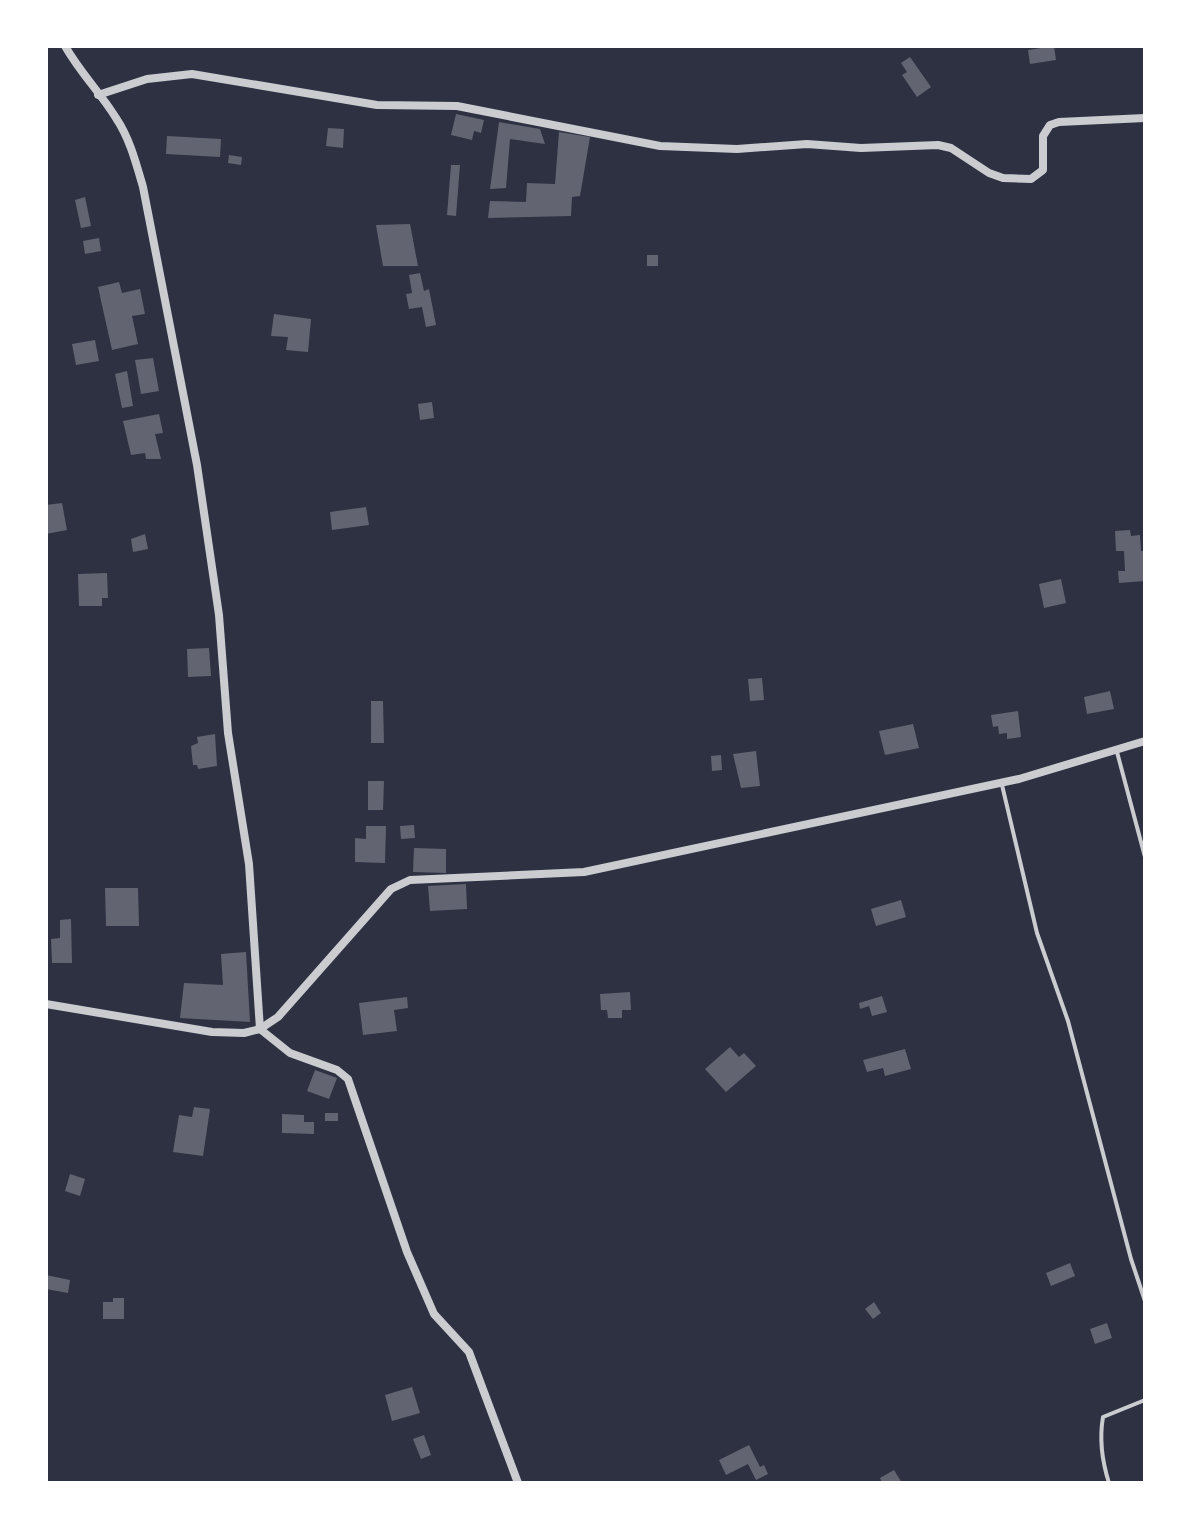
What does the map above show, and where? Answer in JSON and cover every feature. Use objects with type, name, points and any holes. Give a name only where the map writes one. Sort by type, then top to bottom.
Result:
[{"type":"street","points":[[65,46],[79,72],[115,117],[131,147],[143,187],[197,465],[219,615],[228,733],[249,864],[260,1029],[290,1053],[337,1070],[348,1079],[407,1252],[434,1314],[469,1352],[518,1483]]},
{"type":"street","points":[[98,95],[147,79],[205,75],[377,105],[457,106],[660,146],[737,149],[807,144],[861,148],[938,145],[965,156],[989,173],[1003,178],[1031,179],[1043,170],[1043,136],[1050,125],[1145,118]]},
{"type":"street","points":[[46,1004],[212,1032],[244,1033],[260,1029],[278,1017],[391,889],[410,880],[584,872],[1002,782],[1145,741]]},
{"type":"lane","points":[[1116,749],[1145,857]]},
{"type":"lane","points":[[1002,782],[1041,945],[1068,1021],[1145,1301]]},
{"type":"lane","points":[[1109,1483],[1102,1463],[1100,1434],[1103,1417],[1145,1400]]},
{"type":"building","points":[[1054,46],[1056,60],[1030,64],[1028,50]]},
{"type":"building","points":[[910,57],[931,87],[917,97],[902,75],[907,72],[901,63]]},
{"type":"building","points":[[456,114],[484,120],[481,133],[474,131],[472,140],[451,135]]},
{"type":"building","points":[[499,122],[540,129],[545,144],[510,139],[506,188],[490,189]]},
{"type":"building","points":[[328,128],[344,129],[343,148],[326,146]]},
{"type":"building","points":[[559,132],[590,137],[580,196],[572,197],[571,216],[488,218],[490,201],[526,202],[527,183],[555,184]]},
{"type":"building","points":[[167,136],[221,139],[220,157],[166,154]]},
{"type":"building","points":[[229,155],[242,157],[241,165],[228,163]]},
{"type":"building","points":[[451,165],[460,165],[456,216],[447,215]]},
{"type":"building","points":[[85,197],[91,226],[81,228],[75,200]]},
{"type":"building","points":[[410,224],[418,266],[383,266],[376,225]]},
{"type":"building","points":[[99,238],[101,251],[85,254],[83,241]]},
{"type":"building","points":[[647,255],[658,255],[658,266],[647,266]]},
{"type":"building","points":[[420,273],[424,291],[429,289],[436,325],[426,327],[422,307],[409,309],[406,294],[412,293],[409,275]]},
{"type":"building","points":[[119,282],[122,293],[140,289],[145,314],[132,316],[138,344],[112,350],[98,287]]},
{"type":"building","points":[[274,314],[311,319],[308,352],[286,350],[288,337],[271,336]]},
{"type":"building","points":[[95,340],[99,361],[76,365],[72,344]]},
{"type":"building","points":[[153,358],[159,391],[141,394],[135,360]]},
{"type":"building","points":[[127,371],[133,406],[122,408],[115,374]]},
{"type":"building","points":[[432,402],[434,418],[420,420],[418,404]]},
{"type":"building","points":[[159,414],[163,433],[155,434],[161,459],[146,459],[145,453],[131,455],[123,421]]},
{"type":"building","points":[[62,503],[67,530],[46,534],[46,505]]},
{"type":"building","points":[[366,507],[369,525],[332,530],[330,512]]},
{"type":"building","points":[[1130,530],[1131,536],[1140,535],[1141,551],[1145,551],[1145,581],[1119,583],[1118,571],[1125,571],[1124,551],[1116,551],[1115,531]]},
{"type":"building","points":[[145,534],[148,549],[133,552],[131,539]]},
{"type":"building","points":[[107,573],[108,598],[102,598],[102,606],[79,606],[78,574]]},
{"type":"building","points":[[1061,579],[1066,603],[1044,608],[1039,584]]},
{"type":"building","points":[[209,648],[211,676],[188,677],[187,649]]},
{"type":"building","points":[[762,678],[764,700],[750,701],[748,679]]},
{"type":"building","points":[[1110,691],[1114,709],[1087,714],[1084,697]]},
{"type":"building","points":[[371,701],[383,701],[384,743],[371,743]]},
{"type":"building","points":[[1018,711],[1021,737],[1007,739],[1007,733],[999,734],[998,726],[993,727],[991,715]]},
{"type":"building","points":[[913,724],[919,748],[885,755],[879,731]]},
{"type":"building","points":[[215,734],[217,766],[198,769],[197,765],[193,765],[191,746],[198,743],[197,737]]},
{"type":"building","points":[[756,751],[760,786],[741,788],[733,754]]},
{"type":"building","points":[[721,755],[722,770],[712,771],[711,756]]},
{"type":"building","points":[[368,781],[384,781],[383,810],[368,810]]},
{"type":"building","points":[[414,825],[415,838],[401,839],[400,826]]},
{"type":"building","points":[[366,826],[386,826],[385,863],[355,862],[355,838],[366,839]]},
{"type":"building","points":[[414,848],[446,849],[446,873],[413,872]]},
{"type":"building","points":[[466,884],[467,909],[430,911],[428,886]]},
{"type":"building","points":[[105,888],[138,888],[139,926],[106,926]]},
{"type":"building","points":[[901,900],[906,917],[876,926],[871,909]]},
{"type":"building","points":[[71,919],[72,963],[52,963],[51,939],[60,938],[60,920]]},
{"type":"building","points":[[246,952],[250,1022],[180,1018],[184,983],[223,985],[221,954]]},
{"type":"building","points":[[630,992],[631,1010],[622,1010],[622,1018],[608,1018],[607,1010],[601,1010],[600,994]]},
{"type":"building","points":[[882,996],[887,1012],[872,1016],[869,1006],[860,1009],[859,1003]]},
{"type":"building","points":[[407,997],[408,1008],[394,1010],[397,1031],[363,1035],[359,1003]]},
{"type":"building","points":[[730,1047],[739,1057],[744,1053],[756,1066],[726,1092],[705,1069]]},
{"type":"building","points":[[905,1049],[911,1069],[885,1076],[883,1068],[867,1072],[863,1060]]},
{"type":"building","points":[[315,1070],[337,1078],[329,1099],[307,1091]]},
{"type":"building","points":[[194,1107],[210,1109],[203,1156],[173,1152],[179,1115],[192,1117]]},
{"type":"building","points":[[325,1113],[338,1113],[338,1121],[325,1121]]},
{"type":"building","points":[[282,1114],[304,1115],[304,1122],[314,1122],[314,1134],[282,1133]]},
{"type":"building","points":[[70,1174],[85,1179],[80,1196],[65,1191]]},
{"type":"building","points":[[1070,1263],[1075,1276],[1051,1286],[1046,1273]]},
{"type":"building","points":[[46,1275],[70,1280],[68,1293],[46,1289]]},
{"type":"building","points":[[113,1298],[124,1298],[124,1319],[103,1319],[103,1302],[113,1302]]},
{"type":"building","points":[[874,1302],[881,1313],[873,1319],[865,1309]]},
{"type":"building","points":[[1107,1323],[1112,1338],[1095,1344],[1090,1329]]},
{"type":"building","points":[[412,1387],[420,1413],[392,1421],[385,1395]]},
{"type":"building","points":[[424,1435],[431,1455],[421,1459],[413,1439]]},
{"type":"building","points":[[749,1445],[760,1467],[764,1465],[768,1474],[756,1480],[748,1464],[726,1475],[719,1460]]},
{"type":"building","points":[[894,1470],[902,1483],[882,1483],[880,1478]]}]
